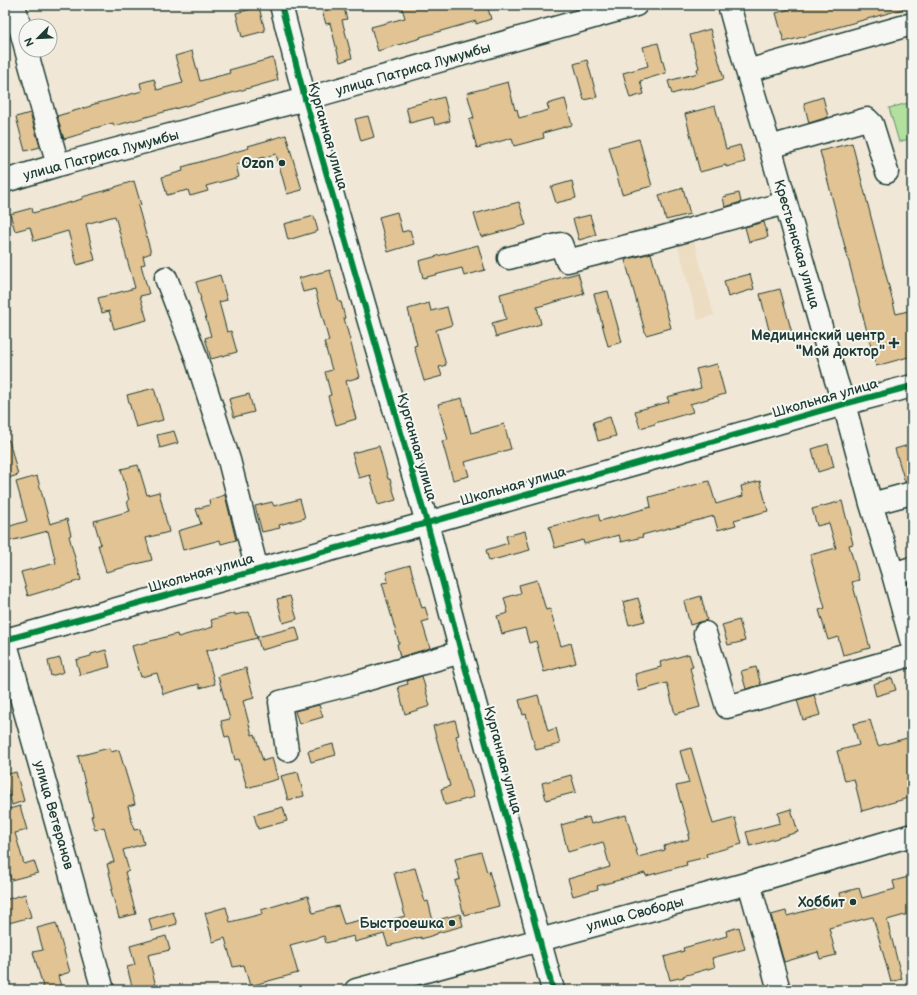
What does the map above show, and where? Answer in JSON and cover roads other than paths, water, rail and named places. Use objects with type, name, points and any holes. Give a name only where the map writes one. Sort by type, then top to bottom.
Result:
[{"type":"street","points":[[14,5],[18,20]]},
{"type":"street","name":"Курганная улица","points":[[281,5],[305,99],[427,523],[553,990]]},
{"type":"street","name":"улица Патриса Лумумбы","points":[[5,181],[58,165],[305,99],[636,5]]},
{"type":"street","name":"Крестьянская улица","points":[[729,5],[844,404],[871,504],[902,571],[912,643]]},
{"type":"street","points":[[747,71],[912,24]]},
{"type":"street","points":[[28,58],[58,165]]},
{"type":"street","points":[[770,147],[867,119],[872,124],[887,172]]},
{"type":"street","points":[[509,258],[561,244],[567,261],[656,239],[785,203]]},
{"type":"street","points":[[166,278],[194,351],[229,460],[256,570]]},
{"type":"street","name":"Школьная улица","points":[[5,640],[912,386]]},
{"type":"street","points":[[871,504],[912,492]]},
{"type":"street","points":[[705,633],[727,707],[912,655]]},
{"type":"street","name":"улица Ветеранов","points":[[5,640],[103,990]]},
{"type":"street","points":[[287,750],[280,702],[355,683],[461,652]]},
{"type":"street","name":"улица Свободы","points":[[356,990],[749,883],[912,835]]},
{"type":"street","points":[[749,883],[779,990]]},
{"type":"place","name":"Ozon","points":[[282,163]]},
{"type":"place","name":"Медицинский центр \"Мой доктор\"","points":[[894,343]]},
{"type":"place","name":"Хоббит","points":[[853,902]]},
{"type":"place","name":"Быстроешка","points":[[452,923]]}]
